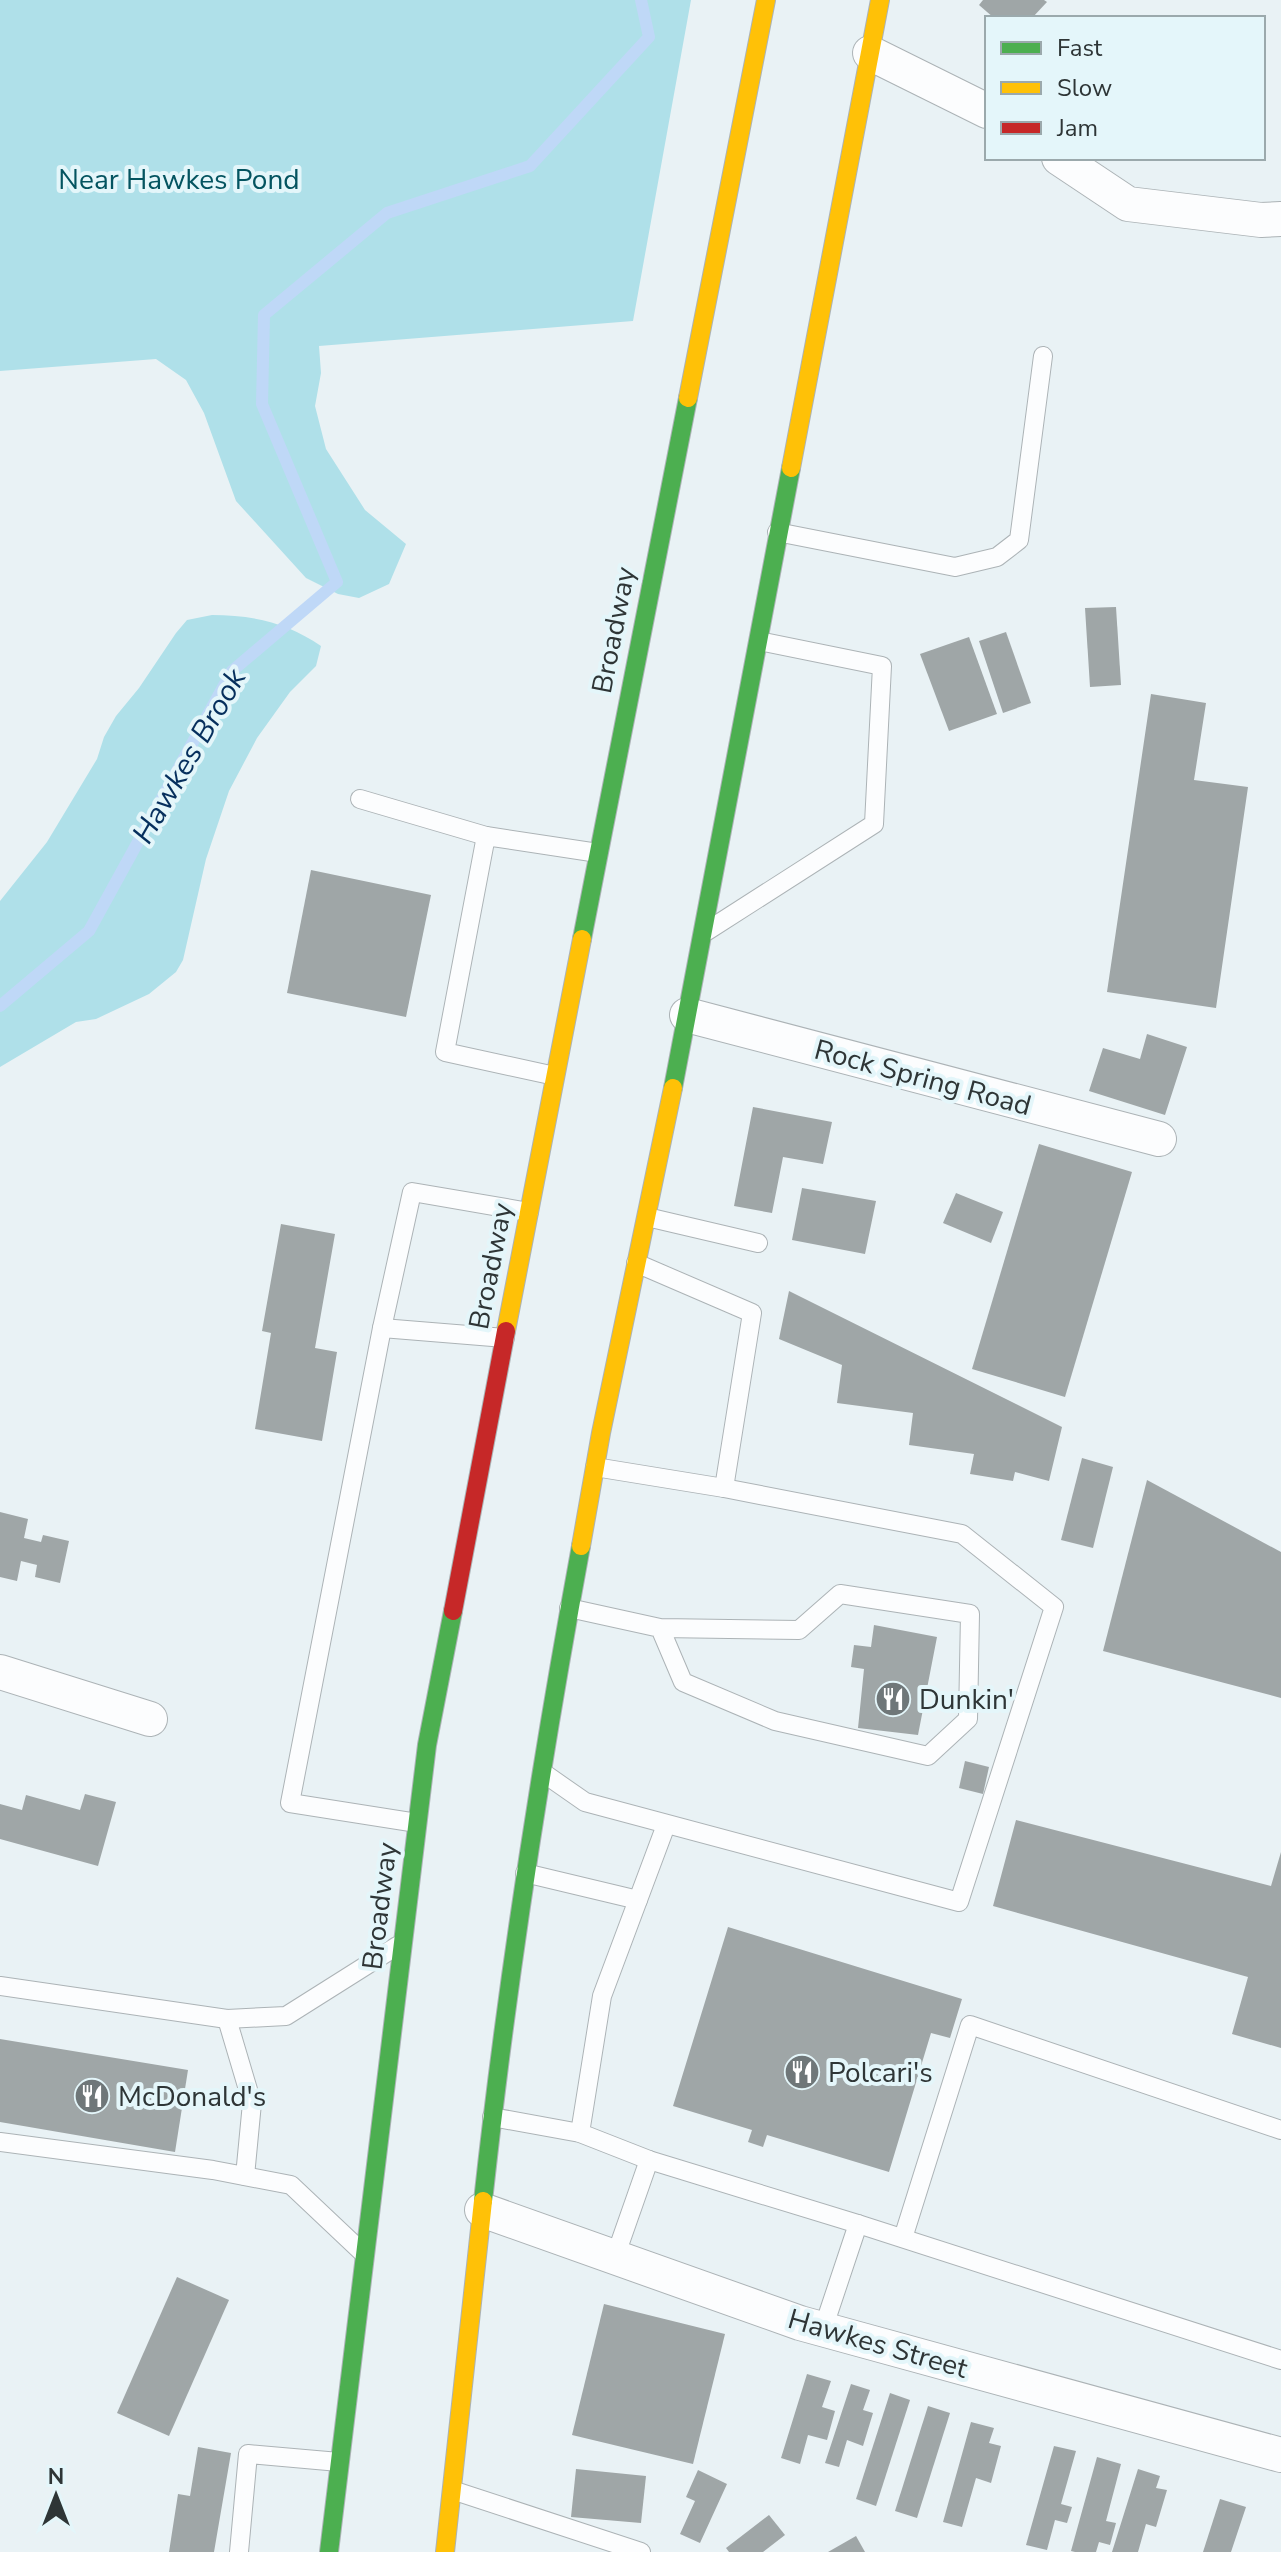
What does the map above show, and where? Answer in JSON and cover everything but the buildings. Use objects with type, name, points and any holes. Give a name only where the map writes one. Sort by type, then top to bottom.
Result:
[{"type":"highway","name":"Broadway","points":[[329,2552],[427,1745],[766,0]]},
{"type":"highway","points":[[445,2552],[492,2117],[540,1770],[595,1467],[687,1015],[880,0]]},
{"type":"street","points":[[870,53],[985,110]]},
{"type":"street","points":[[1062,160],[1128,204],[1261,220],[1281,219]]},
{"type":"street","name":"Rock Spring Road","points":[[687,1015],[1159,1139]]},
{"type":"street","points":[[0,1672],[150,1719]]},
{"type":"street","name":"Hawkes Street","points":[[482,2210],[823,2329],[1281,2455]]},
{"type":"lane","points":[[777,532],[955,567],[997,557],[1019,540],[1043,356]]},
{"type":"lane","points":[[701,935],[874,824],[882,666],[756,640]]},
{"type":"lane","points":[[360,799],[486,836],[598,853]]},
{"type":"lane","points":[[486,836],[445,1052],[555,1076]]},
{"type":"lane","points":[[417,1823],[290,1803],[382,1328],[412,1192],[529,1212]]},
{"type":"lane","points":[[647,1217],[758,1243]]},
{"type":"lane","points":[[636,1263],[752,1313],[724,1488]]},
{"type":"lane","points":[[382,1328],[505,1338]]},
{"type":"lane","points":[[540,1770],[585,1802],[959,1902],[1054,1607],[962,1534],[724,1488],[595,1467]]},
{"type":"lane","points":[[569,1608],[660,1628],[799,1630],[840,1594],[970,1614],[968,1719],[928,1756],[775,1721],[683,1682],[660,1628]]},
{"type":"lane","points":[[580,2133],[602,1996],[666,1825]]},
{"type":"lane","points":[[525,1873],[638,1900]]},
{"type":"lane","points":[[0,1986],[227,2019],[286,2016],[403,1942]]},
{"type":"lane","points":[[227,2019],[252,2103],[245,2176]]},
{"type":"lane","points":[[903,2238],[970,2025],[1281,2130]]},
{"type":"lane","points":[[492,2117],[580,2133],[649,2160],[1281,2360]]},
{"type":"lane","points":[[0,2142],[291,2185],[365,2255]]},
{"type":"lane","points":[[615,2257],[649,2160]]},
{"type":"lane","points":[[823,2329],[858,2224]]},
{"type":"lane","points":[[239,2552],[248,2454],[339,2462]]},
{"type":"lane","points":[[452,2490],[641,2552]]},
{"type":"green space","name":"Near Hawkes Pond","points":[[0,0],[691,0],[633,321],[319,346],[321,373],[315,406],[326,449],[365,510],[406,544],[389,584],[359,598],[338,594],[306,578],[236,501],[204,413],[186,380],[156,359],[0,371]]},
{"type":"green space","points":[[212,615],[270,622],[296,631],[321,646],[316,666],[290,692],[257,738],[229,791],[206,859],[183,960],[176,972],[149,994],[96,1019],[76,1022],[0,1067],[0,901],[47,842],[97,759],[104,737],[116,716],[176,633],[187,620]]},
{"type":"waterway","name":"Hawkes Brook","points":[[0,1006],[89,931],[232,671],[337,582],[262,404],[264,315],[387,213],[530,166],[649,37],[641,0]]},
{"type":"traffic: fast","points":[[582,939],[688,398]]},
{"type":"traffic: fast","points":[[673,1088],[791,468]]},
{"type":"traffic: fast","points":[[483,2201],[526,1872],[581,1546]]},
{"type":"traffic: fast","points":[[329,2552],[427,1745],[453,1611]]},
{"type":"traffic: slow","points":[[688,398],[766,0]]},
{"type":"traffic: slow","points":[[791,468],[880,0]]},
{"type":"traffic: slow","points":[[506,1331],[582,939]]},
{"type":"traffic: slow","points":[[581,1546],[601,1433],[673,1088]]},
{"type":"traffic: slow","points":[[445,2552],[483,2201]]},
{"type":"traffic: jam","points":[[453,1611],[506,1331]]},
{"type":"place","name":"Dunkin'","points":[[893,1699]]},
{"type":"place","name":"Polcari's","points":[[802,2072]]},
{"type":"place","name":"McDonald's","points":[[92,2096]]}]
